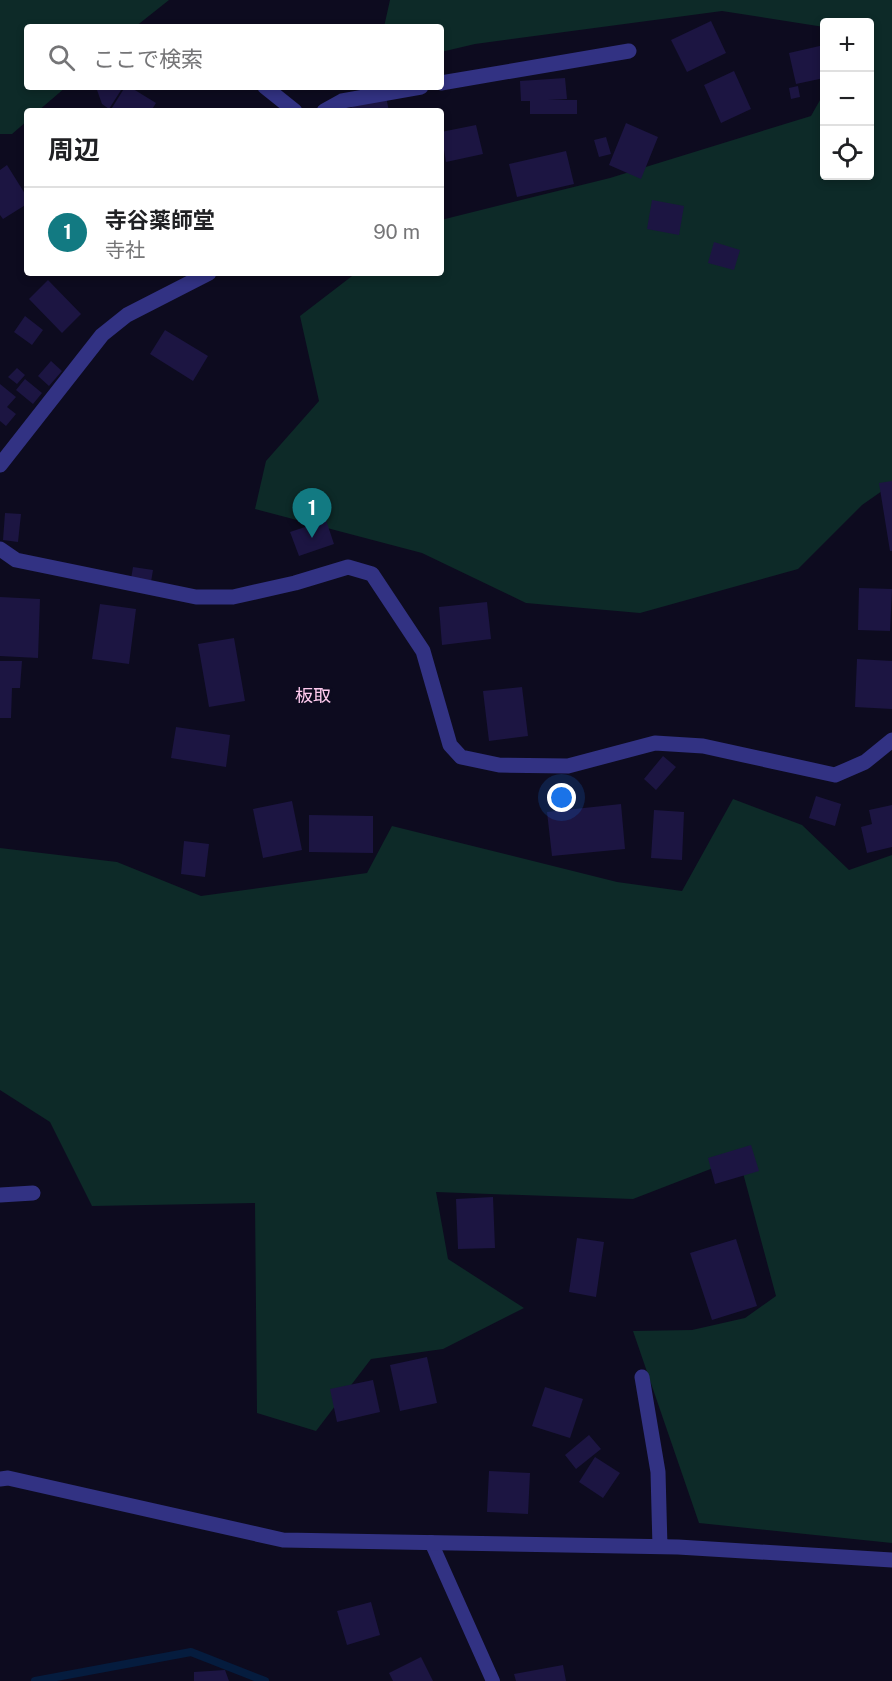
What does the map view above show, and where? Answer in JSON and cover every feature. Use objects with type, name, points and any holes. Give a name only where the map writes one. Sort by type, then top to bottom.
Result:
[{"type":"street","points":[[444,83],[629,51]]},
{"type":"street","points":[[269,90],[290,108]]},
{"type":"street","points":[[329,108],[342,101],[404,90]]},
{"type":"street","points":[[0,465],[102,335],[127,315],[203,276]]},
{"type":"street","points":[[0,549],[16,560],[196,597],[233,597],[295,584],[348,567],[372,574],[423,651],[450,745],[461,757],[498,765],[568,766],[655,743],[703,746],[835,775],[865,762],[892,740]]},
{"type":"street","points":[[0,1195],[33,1193]]},
{"type":"street","points":[[642,1377],[658,1472],[660,1547]]},
{"type":"street","points":[[0,1479],[8,1478],[283,1540],[660,1547],[892,1560]]},
{"type":"lane","points":[[431,1542],[493,1681]]},
{"type":"green space","points":[[0,0],[169,0],[139,24],[24,24],[24,90],[62,90],[42,108],[24,108],[24,124],[12,134],[0,134]]},
{"type":"green space","points":[[390,0],[892,0],[892,484],[862,505],[798,569],[640,613],[526,603],[422,553],[255,509],[266,461],[319,401],[300,316],[352,276],[444,276],[444,219],[610,178],[811,116],[820,100],[820,180],[874,180],[874,18],[820,18],[820,26],[722,11],[475,44],[444,51],[444,24],[385,24]]},
{"type":"green space","points":[[733,799],[802,825],[849,870],[892,855],[892,1543],[699,1523],[633,1331],[692,1330],[745,1318],[776,1296],[739,1158],[633,1199],[436,1192],[448,1259],[524,1308],[443,1349],[371,1359],[316,1431],[257,1413],[255,1203],[92,1206],[50,1122],[0,1090],[0,848],[117,862],[201,896],[367,873],[392,826],[617,882],[682,891]]},
{"type":"building","points":[[711,21],[726,53],[687,72],[671,40]]},
{"type":"building","points":[[820,46],[820,79],[796,84],[789,53]]},
{"type":"building","points":[[734,71],[751,109],[721,123],[704,85]]},
{"type":"building","points":[[565,78],[567,99],[548,100],[577,100],[577,114],[530,114],[530,101],[521,101],[520,81]]},
{"type":"building","points":[[798,86],[800,97],[791,99],[789,88]]},
{"type":"building","points":[[97,90],[121,90],[110,108],[102,104]]},
{"type":"building","points":[[123,90],[135,90],[156,103],[153,108],[112,108]]},
{"type":"building","points":[[386,97],[388,108],[352,108],[351,104]]},
{"type":"building","points":[[626,123],[658,137],[641,179],[609,165]]},
{"type":"building","points":[[476,125],[483,154],[446,162],[444,131]]},
{"type":"building","points":[[606,137],[611,154],[599,157],[594,140]]},
{"type":"building","points":[[566,151],[574,184],[517,197],[509,164]]},
{"type":"building","points":[[7,165],[24,192],[24,206],[3,219],[0,215],[0,170]]},
{"type":"building","points":[[652,200],[684,206],[679,235],[647,229]]},
{"type":"building","points":[[714,242],[740,250],[734,270],[708,263]]},
{"type":"building","points":[[48,280],[81,314],[62,333],[29,299]]},
{"type":"building","points":[[25,316],[43,330],[32,345],[14,332]]},
{"type":"building","points":[[165,330],[208,356],[193,381],[150,354]]},
{"type":"building","points":[[51,361],[62,371],[49,386],[38,376]]},
{"type":"building","points":[[17,368],[25,375],[17,384],[8,377]]},
{"type":"building","points":[[25,379],[42,393],[33,404],[16,390]]},
{"type":"building","points":[[0,384],[16,397],[7,407],[16,414],[6,426],[0,421]]},
{"type":"building","points":[[892,481],[892,551],[890,551],[879,483]]},
{"type":"building","points":[[5,513],[21,514],[18,542],[3,540]]},
{"type":"building","points":[[326,520],[334,544],[299,556],[290,532]]},
{"type":"building","points":[[133,567],[153,570],[151,582],[131,579]]},
{"type":"building","points":[[859,588],[892,589],[890,631],[858,630]]},
{"type":"building","points":[[0,597],[40,599],[38,658],[0,656]]},
{"type":"building","points":[[487,602],[491,639],[442,645],[439,607]]},
{"type":"building","points":[[100,604],[136,609],[129,664],[92,659]]},
{"type":"building","points":[[234,638],[245,701],[209,707],[198,644]]},
{"type":"building","points":[[857,659],[892,661],[892,709],[855,707]]},
{"type":"building","points":[[0,661],[22,661],[20,688],[12,688],[11,718],[0,718]]},
{"type":"building","points":[[522,687],[528,736],[489,741],[483,691]]},
{"type":"building","points":[[176,727],[230,735],[226,767],[171,758]]},
{"type":"building","points":[[663,756],[676,767],[656,790],[644,779]]},
{"type":"building","points":[[816,796],[841,804],[835,826],[809,818]]},
{"type":"building","points":[[292,801],[302,850],[263,858],[253,809]]},
{"type":"building","points":[[621,804],[625,849],[552,856],[547,812]]},
{"type":"building","points":[[892,805],[892,847],[867,853],[861,827],[872,824],[869,810]]},
{"type":"building","points":[[654,810],[684,812],[682,860],[651,858]]},
{"type":"building","points":[[309,815],[373,816],[373,853],[309,852]]},
{"type":"building","points":[[184,841],[209,844],[205,877],[181,874]]},
{"type":"building","points":[[751,1145],[759,1171],[715,1184],[708,1158]]},
{"type":"building","points":[[493,1197],[495,1248],[458,1249],[456,1199]]},
{"type":"building","points":[[577,1238],[604,1242],[596,1297],[569,1292]]},
{"type":"building","points":[[736,1239],[757,1306],[712,1320],[690,1253]]},
{"type":"building","points":[[427,1357],[437,1403],[400,1411],[390,1365]]},
{"type":"building","points":[[373,1380],[380,1412],[337,1422],[330,1389]]},
{"type":"building","points":[[545,1387],[583,1399],[570,1438],[532,1426]]},
{"type":"building","points":[[589,1435],[601,1449],[576,1469],[565,1455]]},
{"type":"building","points":[[595,1457],[620,1473],[603,1498],[579,1482]]},
{"type":"building","points":[[489,1471],[530,1473],[528,1514],[487,1512]]},
{"type":"building","points":[[371,1602],[380,1635],[347,1645],[337,1611]]},
{"type":"building","points":[[421,1657],[433,1681],[393,1681],[389,1673]]},
{"type":"building","points":[[563,1665],[566,1681],[516,1681],[514,1674]]},
{"type":"building","points":[[225,1670],[229,1681],[194,1681],[194,1672]]},
{"type":"waterway","points":[[35,1681],[191,1652],[265,1681]]},
{"type":"place","name":"寺谷薬師堂","points":[[312,538]]},
{"type":"district","name":"板取","points":[[313,696]]}]
